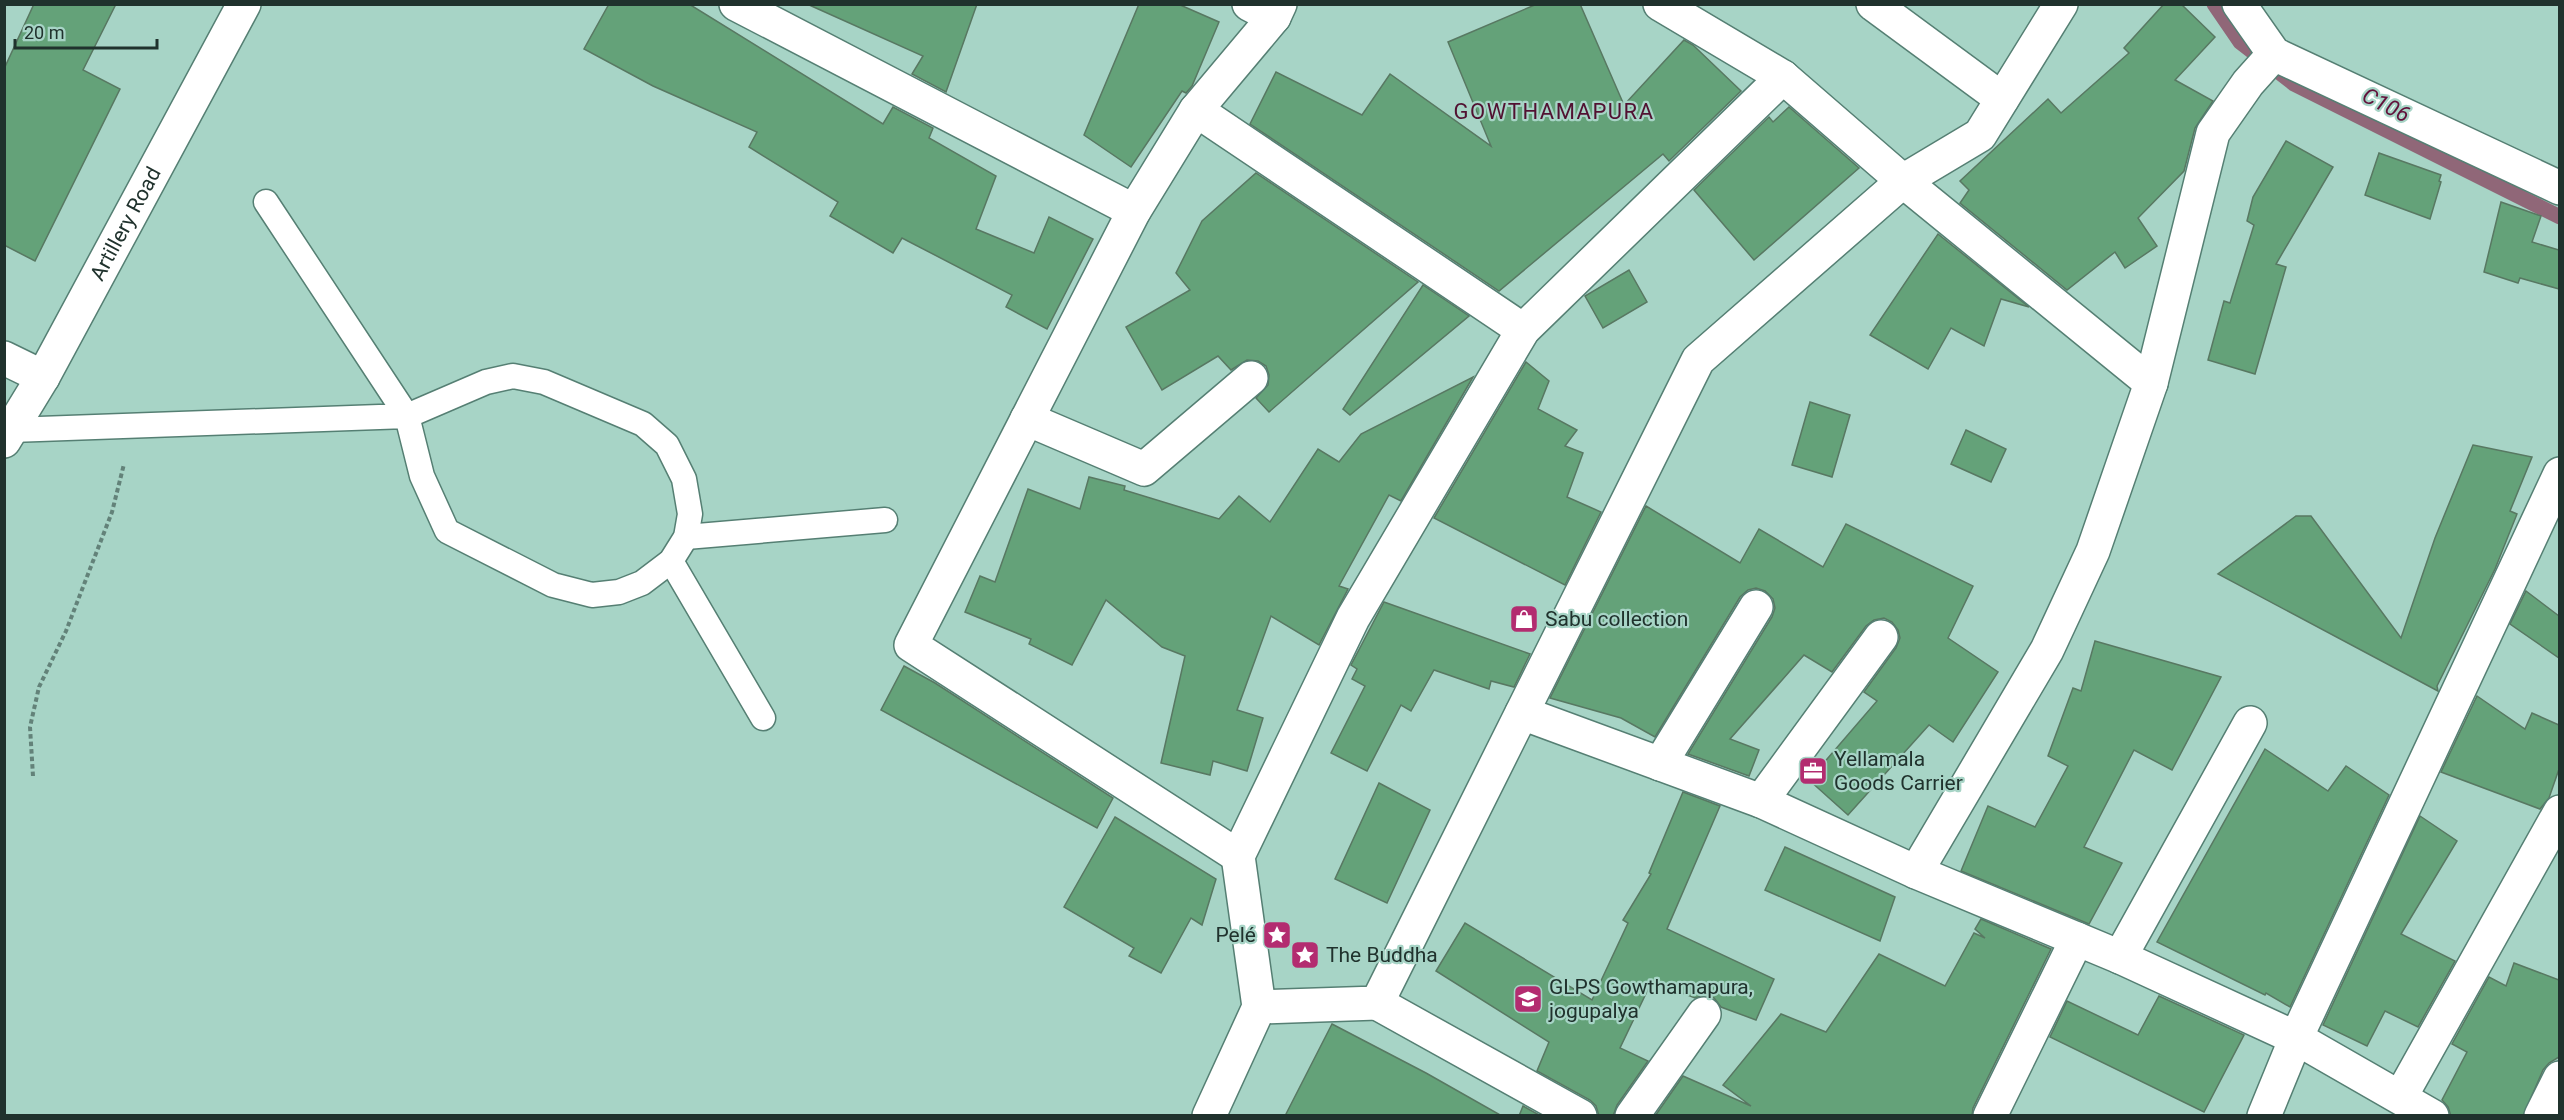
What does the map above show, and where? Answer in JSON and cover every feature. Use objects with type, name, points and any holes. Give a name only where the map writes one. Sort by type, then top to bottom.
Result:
[{"type":"street","name":"Artillery Road","points":[[8,436],[43,377],[244,4]]},
{"type":"street","points":[[735,4],[1134,211]]},
{"type":"street","points":[[1660,4],[1783,77],[1903,181],[2151,383]]},
{"type":"street","points":[[1873,4],[2002,99]]},
{"type":"street","points":[[1377,1003],[1698,360],[1903,181],[1980,135],[2061,4]]},
{"type":"street","points":[[2239,4],[2273,55],[2559,188]]},
{"type":"street","points":[[1238,856],[912,645],[1134,211],[1196,110],[1267,9]]},
{"type":"street","points":[[1916,872],[2047,650],[2093,550],[2151,383],[2213,133],[2248,83],[2273,55]]},
{"type":"street","points":[[1209,1116],[1260,1006],[1238,856],[1353,618],[1523,330],[1783,77]]},
{"type":"street","points":[[1196,110],[1523,330]]},
{"type":"street","points":[[4,358],[43,377]]},
{"type":"street","points":[[1027,419],[1144,469],[1251,378]]},
{"type":"street","points":[[2264,1116],[2296,1038],[2559,474]]},
{"type":"street","points":[[1660,764],[1756,607]]},
{"type":"street","points":[[1761,801],[1881,637]]},
{"type":"street","points":[[1522,713],[1761,801],[1916,872],[2120,957],[2296,1038],[2401,1096],[2432,1116]]},
{"type":"street","points":[[2120,957],[2250,723]]},
{"type":"street","points":[[2401,1096],[2559,812]]},
{"type":"street","points":[[1990,1116],[2077,939]]},
{"type":"street","points":[[1260,1006],[1377,1003],[1580,1116]]},
{"type":"street","points":[[1632,1116],[1704,1014]]},
{"type":"street","points":[[2541,1116],[2559,1078]]},
{"type":"lane","points":[[8,436],[134,425],[407,416],[464,390],[513,376],[544,382],[588,399],[643,424],[667,445],[684,478],[690,514],[686,537],[671,561],[642,583],[619,592],[592,595],[553,585],[447,531],[423,476],[407,416],[266,202]]},
{"type":"lane","points":[[686,537],[885,520]]},
{"type":"lane","points":[[671,561],[763,717]]},
{"type":"path","points":[[33,776],[30,727],[39,687],[66,631],[112,512],[134,425]]},
{"type":"building","points":[[34,4],[116,4],[83,70],[120,89],[35,261],[4,245],[4,69]]},
{"type":"building","points":[[609,4],[689,4],[883,124],[893,107],[933,128],[929,138],[996,176],[976,229],[1034,253],[1049,217],[1093,239],[1047,329],[1006,307],[1012,295],[902,238],[893,253],[830,216],[838,202],[749,147],[757,132],[653,86],[584,49]]},
{"type":"building","points":[[807,4],[977,4],[946,92],[912,74],[923,56]]},
{"type":"building","points":[[1139,4],[1178,4],[1219,22],[1192,86],[1186,93],[1182,91],[1131,167],[1084,135]]},
{"type":"building","points":[[1537,4],[1580,4],[1624,105],[1684,40],[1693,45],[1741,91],[1669,161],[1663,154],[1499,291],[1250,124],[1276,72],[1362,115],[1390,74],[1491,146],[1448,42]]},
{"type":"building","points":[[2164,4],[2181,4],[2215,37],[2175,80],[2213,101],[2195,128],[2184,171],[2138,218],[2157,246],[2125,268],[2115,252],[2067,290],[1960,203],[1969,190],[1960,181],[2048,99],[2061,113],[2129,53],[2124,48]]},
{"type":"building","points":[[1789,107],[1859,168],[1754,260],[1694,190],[1769,117],[1773,122]]},
{"type":"building","points":[[2286,141],[2333,167],[2276,264],[2286,267],[2255,374],[2208,360],[2224,301],[2230,303],[2254,225],[2247,221],[2253,197]]},
{"type":"building","points":[[2379,153],[2441,175],[2430,219],[2365,195]]},
{"type":"building","points":[[1256,173],[1418,282],[1269,412],[1256,398],[1268,385],[1269,375],[1266,366],[1258,361],[1247,360],[1231,370],[1218,356],[1162,390],[1126,327],[1190,290],[1176,273],[1202,221]]},
{"type":"building","points":[[2501,202],[2541,216],[2532,242],[2559,250],[2559,289],[2520,278],[2518,283],[2484,272]]},
{"type":"building","points":[[1938,234],[2029,307],[2001,299],[1984,346],[1951,328],[1928,369],[1870,335]]},
{"type":"building","points":[[1629,270],[1647,302],[1603,328],[1585,296]]},
{"type":"building","points":[[1423,285],[1469,316],[1350,415],[1343,409]]},
{"type":"building","points":[[1526,362],[1549,381],[1538,409],[1577,430],[1565,446],[1583,453],[1567,497],[1601,512],[1565,585],[1434,518]]},
{"type":"building","points":[[1473,377],[1401,501],[1389,495],[1339,586],[1348,589],[1319,645],[1271,616],[1237,710],[1263,718],[1247,771],[1213,761],[1210,775],[1161,763],[1185,656],[1162,647],[1106,600],[1072,665],[1029,644],[1031,639],[965,612],[980,576],[995,582],[1028,489],[1080,509],[1089,477],[1125,486],[1124,490],[1219,519],[1239,496],[1270,522],[1318,449],[1339,462],[1361,434]]},
{"type":"building","points":[[1810,402],[1850,415],[1832,477],[1792,465]]},
{"type":"building","points":[[1966,430],[2006,449],[1991,482],[1951,464]]},
{"type":"building","points":[[2473,445],[2532,457],[2510,511],[2517,514],[2495,569],[2437,686],[2438,691],[2218,574],[2296,516],[2311,516],[2401,638],[2435,538]]},
{"type":"building","points":[[1646,506],[1740,563],[1759,529],[1823,567],[1846,524],[1973,586],[1948,638],[1998,672],[1953,742],[1929,725],[1848,815],[1809,780],[1877,701],[1864,692],[1896,648],[1900,638],[1892,622],[1884,618],[1874,620],[1866,626],[1832,672],[1804,655],[1730,739],[1759,750],[1749,776],[1688,754],[1772,617],[1775,608],[1773,599],[1765,591],[1756,588],[1748,590],[1740,597],[1655,737],[1621,718],[1550,698]]},
{"type":"building","points":[[2526,591],[2559,616],[2559,658],[2510,624]]},
{"type":"building","points":[[1384,602],[1530,654],[1514,687],[1491,681],[1489,689],[1434,670],[1411,711],[1401,705],[1367,771],[1331,753],[1365,686],[1352,679],[1357,669],[1351,665]]},
{"type":"building","points":[[2095,641],[2221,677],[2172,770],[2134,750],[2084,847],[2122,863],[2089,924],[1961,871],[1988,806],[2035,827],[2068,766],[2048,756],[2073,688],[2081,691]]},
{"type":"building","points":[[904,666],[935,683],[1113,798],[1097,828],[881,710]]},
{"type":"building","points":[[2477,696],[2525,729],[2532,713],[2559,725],[2559,769],[2549,798],[2540,809],[2441,772]]},
{"type":"building","points":[[2265,749],[2328,791],[2346,766],[2389,795],[2290,1007],[2266,993],[2265,995],[2157,942]]},
{"type":"building","points":[[1379,783],[1430,810],[1387,903],[1335,879]]},
{"type":"building","points":[[1683,792],[1720,806],[1667,929],[1774,979],[1756,1020],[1721,1007],[1714,998],[1705,995],[1695,998],[1652,981],[1620,1048],[1648,1061],[1617,1105],[1613,1116],[1599,1116],[1596,1106],[1590,1100],[1537,1071],[1549,1042],[1436,971],[1465,923],[1592,1000],[1628,923],[1623,920],[1651,874],[1649,873]]},
{"type":"building","points":[[2420,816],[2457,841],[2401,934],[2455,961],[2418,1027],[2385,1011],[2367,1046],[2323,1025]]},
{"type":"building","points":[[1115,817],[1216,879],[1202,925],[1191,918],[1161,973],[1129,956],[1134,948],[1064,907]]},
{"type":"building","points":[[1785,847],[1895,897],[1880,941],[1765,890]]},
{"type":"building","points":[[1981,919],[2051,949],[1973,1108],[1972,1116],[1655,1116],[1683,1076],[1751,1106],[1723,1085],[1781,1014],[1826,1032],[1879,954],[1945,986],[1974,933],[1985,938],[1975,929]]},
{"type":"building","points":[[2514,963],[2559,980],[2559,1057],[2543,1070],[2523,1116],[2451,1116],[2442,1100],[2467,1052],[2452,1044],[2489,977],[2506,986]]},
{"type":"building","points":[[2159,996],[2244,1035],[2204,1112],[2050,1037],[2067,1001],[2138,1035]]},
{"type":"building","points":[[1332,1024],[1426,1073],[1502,1116],[1285,1116]]},
{"type":"building","points":[[1523,1106],[1541,1116],[1519,1116]]},
{"type":"waterway","name":"C106","points":[[2214,4],[2240,42],[2294,84],[2560,217]]},
{"type":"place","name":"Sabu collection","points":[[1524,619]]},
{"type":"place","name":"Yellamala Goods Carrier","points":[[1813,771]]},
{"type":"place","name":"Pelé","points":[[1277,935]]},
{"type":"place","name":"The Buddha","points":[[1305,955]]},
{"type":"place","name":"GLPS Gowthamapura, jogupalya","points":[[1528,999]]},
{"type":"district","name":"GOWTHAMAPURA","points":[[1554,111]]}]
